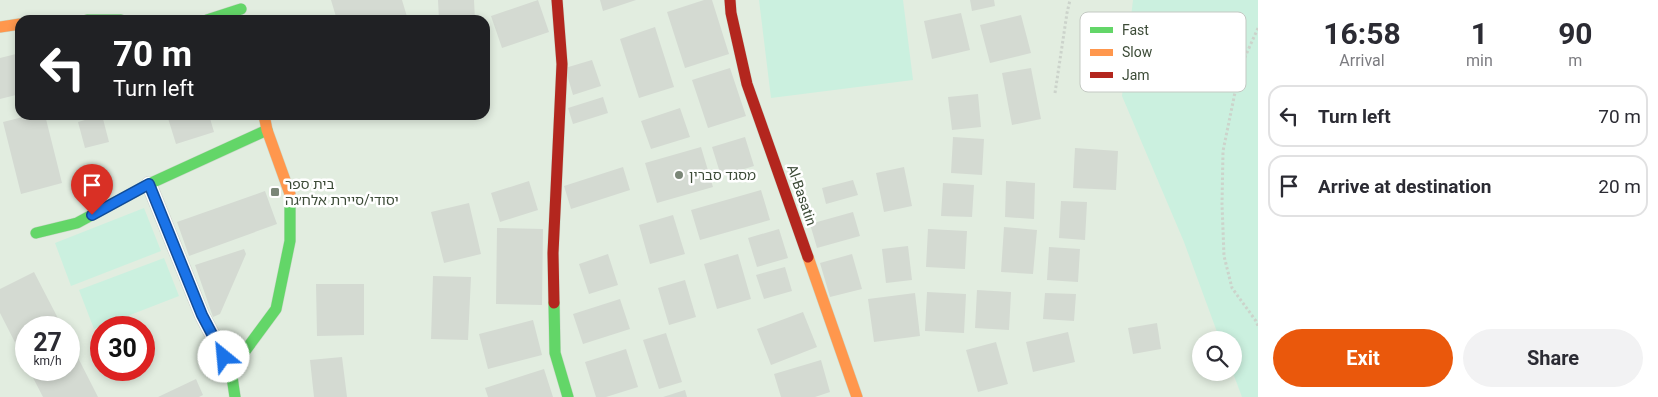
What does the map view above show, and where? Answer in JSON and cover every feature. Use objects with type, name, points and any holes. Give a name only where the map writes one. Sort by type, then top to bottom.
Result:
[{"type":"street","points":[[557,0],[562,64],[553,253],[555,353],[568,397]]},
{"type":"street","name":"Al-Basatin","points":[[730,0],[731,13],[747,84],[857,397]]},
{"type":"street","points":[[224,15],[241,10]]},
{"type":"street","points":[[0,27],[15,25]]},
{"type":"street","points":[[231,370],[276,309],[290,241],[290,194],[265,120]]},
{"type":"street","points":[[36,233],[77,223],[149,184],[267,130]]},
{"type":"street","points":[[149,184],[202,315],[231,370],[235,397]]},
{"type":"path","points":[[1055,93],[1070,0]]},
{"type":"path","points":[[1246,55],[1258,28]]},
{"type":"path","points":[[1235,92],[1223,151],[1222,204],[1224,256],[1232,288],[1258,326]]},
{"type":"shaded area","points":[[0,0],[1136,0],[1139,12],[1080,12],[1080,92],[1161,92],[1221,307],[1230,331],[1192,331],[1192,381],[1242,381],[1242,362],[1255,397],[0,397]]},
{"type":"green space","points":[[759,0],[903,0],[913,80],[771,98]]},
{"type":"green space","points":[[1133,0],[1258,0],[1258,397],[1242,397],[1236,381],[1242,381],[1242,331],[1217,331],[1184,242],[1122,96],[1122,92],[1246,92],[1246,12],[1132,12]]},
{"type":"green space","points":[[144,208],[161,251],[71,286],[55,243]]},
{"type":"green space","points":[[164,258],[179,296],[127,316],[90,316],[90,319],[79,290]]},
{"type":"building","points":[[331,0],[402,0],[406,15],[336,15]]},
{"type":"building","points":[[438,0],[474,0],[475,15],[439,15]]},
{"type":"building","points":[[538,0],[549,32],[502,48],[491,16]]},
{"type":"building","points":[[600,0],[636,0],[603,11]]},
{"type":"building","points":[[704,0],[712,0],[729,54],[685,68],[667,12]]},
{"type":"building","points":[[970,0],[994,0],[995,6],[972,11]]},
{"type":"building","points":[[961,13],[970,50],[932,59],[924,21]]},
{"type":"building","points":[[1021,15],[1031,53],[990,63],[980,25]]},
{"type":"building","points":[[655,27],[674,87],[639,98],[620,39]]},
{"type":"building","points":[[15,54],[15,95],[0,99],[0,58]]},
{"type":"building","points":[[592,60],[601,86],[573,95],[565,68]]},
{"type":"building","points":[[730,68],[746,116],[708,128],[692,80]]},
{"type":"building","points":[[1031,68],[1041,119],[1012,125],[1002,73]]},
{"type":"building","points":[[978,94],[981,127],[952,130],[948,97]]},
{"type":"building","points":[[603,97],[608,113],[573,124],[568,108]]},
{"type":"building","points":[[680,108],[690,137],[651,149],[641,121]]},
{"type":"building","points":[[15,119],[46,120],[62,183],[21,194],[3,122]]},
{"type":"building","points":[[103,120],[109,142],[85,148],[78,122]]},
{"type":"building","points":[[169,120],[210,120],[214,132],[176,144]]},
{"type":"building","points":[[745,137],[754,166],[721,176],[712,147]]},
{"type":"building","points":[[953,137],[984,139],[982,175],[951,173]]},
{"type":"building","name":"מסגד סברין","points":[[701,147],[713,187],[657,203],[645,163]]},
{"type":"building","points":[[1075,148],[1118,151],[1116,190],[1073,188]]},
{"type":"building","points":[[623,167],[630,190],[571,209],[564,186]]},
{"type":"building","points":[[904,167],[912,206],[884,212],[876,173]]},
{"type":"building","points":[[853,180],[858,195],[826,204],[822,188]]},
{"type":"building","points":[[529,181],[538,210],[500,222],[491,193]]},
{"type":"building","points":[[1006,181],[1035,183],[1034,219],[1005,217]]},
{"type":"building","points":[[943,183],[974,185],[972,217],[941,216]]},
{"type":"building","points":[[761,190],[770,220],[700,240],[691,210]]},
{"type":"building","points":[[265,191],[277,224],[189,256],[177,222]]},
{"type":"building","points":[[1061,201],[1087,202],[1085,240],[1059,238]]},
{"type":"building","points":[[469,203],[481,254],[444,263],[431,212]]},
{"type":"building","points":[[853,212],[860,236],[817,248],[810,224]]},
{"type":"building","points":[[673,215],[685,254],[650,264],[639,225]]},
{"type":"building","points":[[1004,227],[1037,230],[1033,274],[1001,272]]},
{"type":"building","points":[[497,228],[543,229],[542,305],[496,304]]},
{"type":"building","points":[[779,229],[788,258],[757,267],[748,238]]},
{"type":"building","points":[[928,229],[967,231],[965,269],[926,267]]},
{"type":"building","points":[[908,246],[912,280],[886,283],[882,249]]},
{"type":"building","points":[[1049,247],[1080,249],[1078,282],[1047,280]]},
{"type":"building","points":[[244,249],[246,254],[220,314],[213,317],[195,265]]},
{"type":"building","points":[[608,254],[618,285],[589,294],[579,264]]},
{"type":"building","points":[[738,254],[751,299],[717,309],[704,264]]},
{"type":"building","points":[[852,254],[862,289],[830,297],[820,263]]},
{"type":"building","points":[[785,267],[792,291],[764,299],[756,275]]},
{"type":"building","points":[[34,272],[57,316],[15,316],[15,342],[0,313],[0,289]]},
{"type":"building","points":[[433,276],[471,277],[468,340],[431,339]]},
{"type":"building","points":[[685,280],[696,317],[669,325],[658,288]]},
{"type":"building","points":[[316,284],[364,284],[364,335],[317,336]]},
{"type":"building","points":[[977,290],[1011,292],[1009,330],[975,328]]},
{"type":"building","points":[[927,292],[966,294],[964,333],[925,331]]},
{"type":"building","points":[[915,293],[920,336],[874,342],[868,299]]},
{"type":"building","points":[[1045,293],[1076,294],[1074,321],[1043,319]]},
{"type":"building","points":[[620,299],[630,329],[583,344],[573,314]]},
{"type":"building","points":[[803,312],[817,347],[771,365],[757,329]]},
{"type":"building","points":[[533,320],[542,355],[488,369],[479,334]]},
{"type":"building","points":[[1157,323],[1161,349],[1133,354],[1128,328]]},
{"type":"building","points":[[1068,332],[1075,362],[1033,372],[1026,342]]},
{"type":"building","points":[[666,333],[682,382],[659,389],[643,340]]},
{"type":"building","points":[[996,342],[1008,384],[978,392],[966,350]]},
{"type":"building","points":[[626,349],[638,387],[606,397],[596,397],[585,362]]},
{"type":"building","points":[[342,357],[347,397],[314,397],[310,360]]},
{"type":"building","points":[[821,360],[830,392],[815,397],[781,397],[774,374]]},
{"type":"building","points":[[80,362],[98,397],[43,397],[35,381],[80,381]]},
{"type":"building","points":[[544,369],[553,397],[488,397],[485,388]]},
{"type":"building","points":[[196,379],[203,395],[199,397],[158,397]]},
{"type":"building","points":[[685,390],[687,397],[663,397]]},
{"type":"traffic: fast","points":[[222,15],[241,9]]},
{"type":"traffic: fast","points":[[36,233],[77,223],[149,184],[267,130]]},
{"type":"traffic: fast","points":[[235,397],[231,370],[276,309],[290,241],[290,201]]},
{"type":"traffic: fast","points":[[554,303],[555,353],[568,397]]},
{"type":"traffic: slow","points":[[0,27],[15,25]]},
{"type":"traffic: slow","points":[[265,120],[290,194],[290,201]]},
{"type":"traffic: slow","points":[[808,257],[857,397]]},
{"type":"traffic: jam","points":[[554,303],[553,253],[562,64],[557,0]]},
{"type":"traffic: jam","points":[[730,0],[731,13],[747,84],[808,257]]},
{"type":"place","name":"מסגד סברין","points":[[679,175]]},
{"type":"place","name":"בית ספר יסודי/סיירת אלח׳גה","points":[[275,192]]},
{"type":"route","points":[[92,215],[149,184],[202,315],[224,357]]}]
